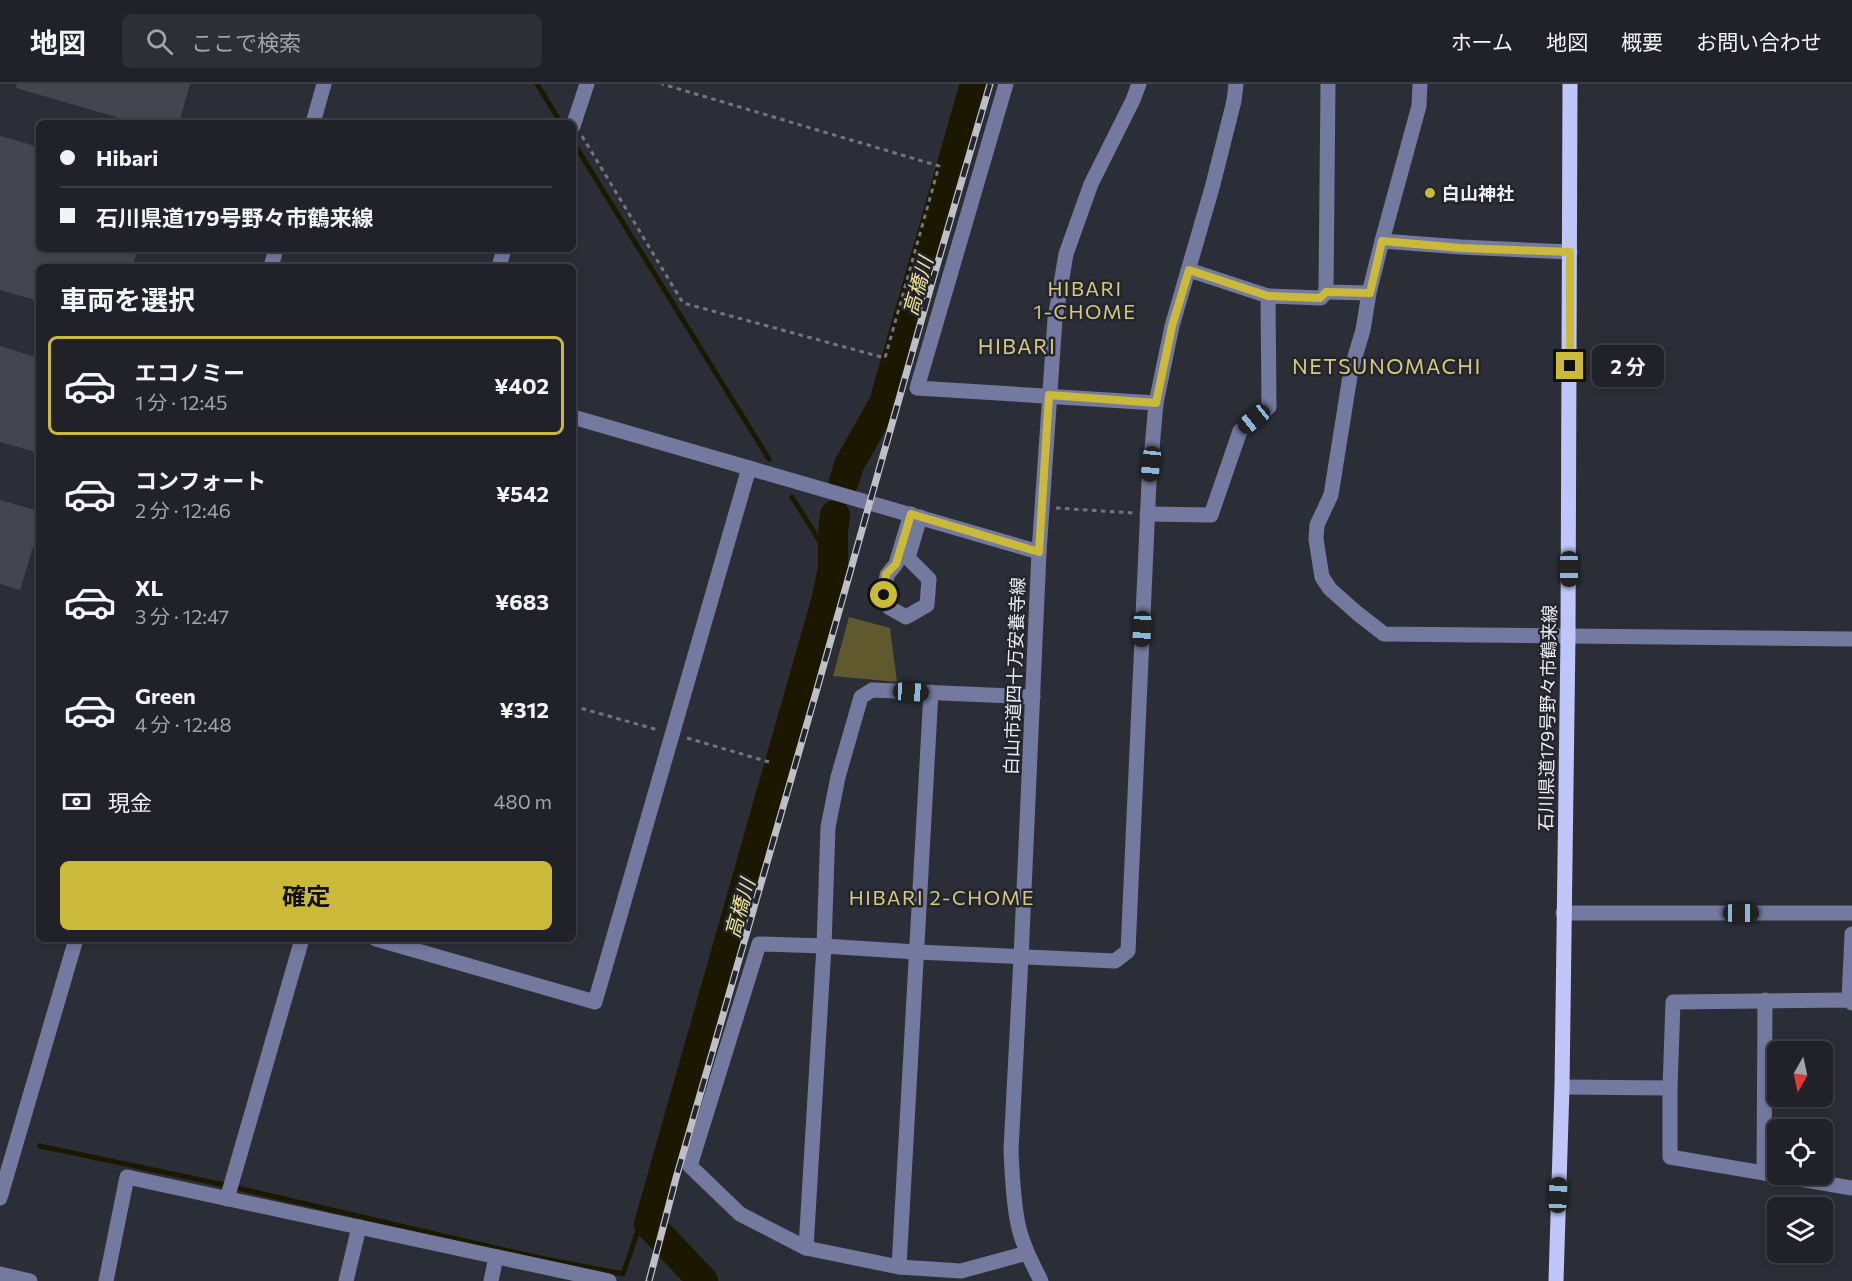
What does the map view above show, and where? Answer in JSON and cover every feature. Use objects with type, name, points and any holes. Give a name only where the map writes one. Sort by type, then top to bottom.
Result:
[{"type":"main road","name":"石川県道179号野々市鶴来線","points":[[1556,1281],[1562,1087],[1568,636],[1570,84]]},
{"type":"street","points":[[314,120],[324,84]]},
{"type":"street","points":[[576,120],[587,84]]},
{"type":"street","points":[[1006,84],[917,388],[1156,403]]},
{"type":"street","name":"白山市道四十万安養寺線","points":[[1041,1281],[1018,1225],[1011,1174],[1011,1150],[1022,958],[1041,507],[1055,319],[1066,254],[1091,184],[1139,84]]},
{"type":"street","points":[[1028,1253],[961,1271],[899,1267],[806,1248],[740,1214],[690,1166],[759,944],[1115,962],[1128,951],[1147,514],[1156,403],[1172,326],[1212,188],[1234,101],[1236,84]]},
{"type":"street","points":[[1189,270],[1268,296],[1320,298],[1326,292],[1328,84]]},
{"type":"street","points":[[1420,84],[1419,106],[1382,241],[1363,330],[1349,380],[1331,495],[1317,525],[1316,539],[1322,577],[1330,588],[1384,634],[1852,639]]},
{"type":"street","points":[[1382,241],[1461,248],[1570,252]]},
{"type":"street","points":[[1326,292],[1370,293]]},
{"type":"street","points":[[1147,514],[1211,515],[1240,431],[1269,407],[1268,296]]},
{"type":"street","points":[[576,418],[1039,552]]},
{"type":"street","points":[[386,942],[595,1002],[749,468]]},
{"type":"street","points":[[915,516],[908,558],[929,579],[927,605],[906,617],[890,609],[884,595],[886,574],[896,564],[915,516]]},
{"type":"street","points":[[806,1248],[824,946],[828,827],[838,777],[861,697],[872,690],[1033,697]]},
{"type":"street","points":[[899,1267],[931,692]]},
{"type":"street","points":[[1563,913],[1852,913]]},
{"type":"street","points":[[1852,934],[1851,1002],[1766,1000],[1673,1002],[1670,1088],[1670,1157],[1852,1188]]},
{"type":"street","points":[[0,1198],[75,942]]},
{"type":"street","points":[[229,1191],[301,942]]},
{"type":"street","points":[[1764,1173],[1766,1000]]},
{"type":"street","points":[[1562,1087],[1670,1088]]},
{"type":"street","points":[[106,1281],[127,1178],[229,1191],[359,1227],[609,1281]]},
{"type":"street","points":[[346,1281],[359,1227]]},
{"type":"street","points":[[491,1281],[496,1257]]},
{"type":"street","points":[[0,1274],[30,1281]]},
{"type":"path","points":[[576,128],[683,303],[885,358],[939,166],[662,84]]},
{"type":"path","points":[[1041,507],[1147,514]]},
{"type":"shaded area","points":[[849,617],[890,628],[897,682],[833,676]]},
{"type":"building","points":[[17,84],[190,84],[180,120],[127,120],[16,88]]},
{"type":"building","points":[[0,136],[36,146],[36,252],[137,252],[133,264],[36,264],[36,300],[0,290]]},
{"type":"building","points":[[0,346],[36,357],[36,452],[0,442]]},
{"type":"building","points":[[0,500],[36,510],[36,538],[20,590],[0,584]]},
{"type":"waterway","points":[[537,84],[559,120]]},
{"type":"waterway","name":"高橋川","points":[[844,481],[849,465],[884,403],[975,84]]},
{"type":"waterway","points":[[576,147],[769,459]]},
{"type":"waterway","points":[[792,497],[824,548],[833,569]]},
{"type":"waterway","name":"高橋川","points":[[703,1281],[649,1224],[826,601],[833,569],[835,515]]},
{"type":"waterway","points":[[40,1146],[220,1184],[535,1257],[623,1274],[638,1230],[649,1224]]},
{"type":"railway","points":[[649,1281],[676,1178],[990,84]]},
{"type":"place","name":"白山神社","points":[[1430,193]]},
{"type":"district","name":"HIBARI 1-CHOME","points":[[1085,300]]},
{"type":"district","name":"HIBARI","points":[[1017,345]]},
{"type":"district","name":"NETSUNOMACHI","points":[[1387,365]]},
{"type":"district","name":"HIBARI 2-CHOME","points":[[942,897]]},
{"type":"route","points":[[884,595],[886,574],[896,564],[911,514],[1039,552],[1049,395],[1156,403],[1172,326],[1189,270],[1268,296],[1320,298],[1326,292],[1370,293],[1382,241],[1461,248],[1570,252],[1570,366]]}]
